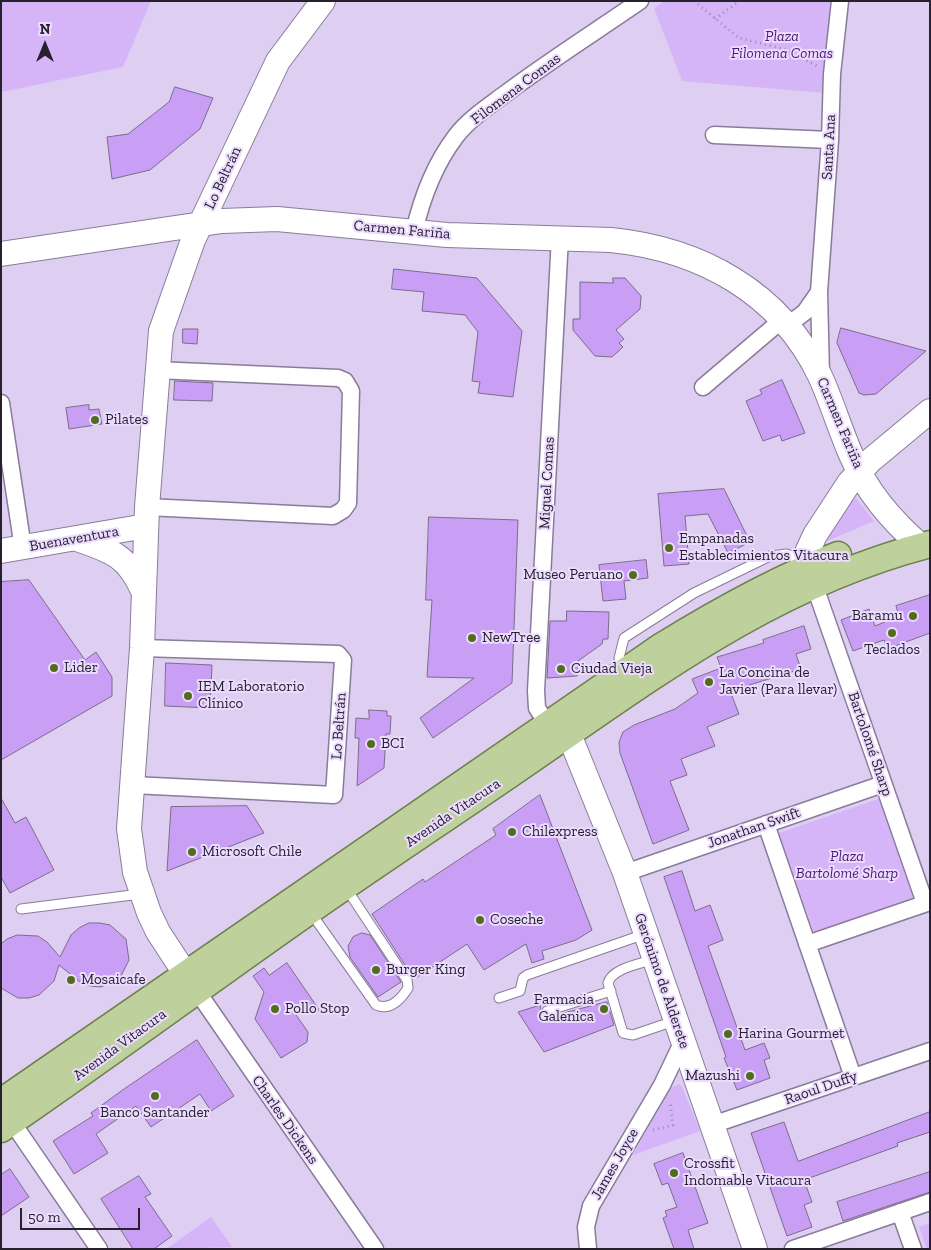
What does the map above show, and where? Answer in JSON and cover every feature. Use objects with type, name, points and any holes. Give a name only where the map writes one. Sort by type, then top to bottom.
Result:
[{"type":"main road","name":"Avenida Vitacura","points":[[191,982],[309,911],[345,886],[559,725],[624,673],[706,618],[803,577],[865,564],[922,537]]},
{"type":"main road","name":"Avenida Vitacura","points":[[5,1118],[191,982],[559,725],[672,662],[803,577]]},
{"type":"street","name":"Lo Beltrán","points":[[191,982],[158,932],[141,894],[131,851],[130,807],[142,648],[147,516],[156,370],[161,331],[193,240],[278,61],[323,1]]},
{"type":"street","name":"Filomena Comas","points":[[414,232],[421,200],[440,160],[458,134],[483,110],[521,82],[640,1]]},
{"type":"street","name":"Santa Ana","points":[[821,377],[819,292],[830,140],[832,74],[840,1]]},
{"type":"street","points":[[714,135],[830,140]]},
{"type":"street","name":"Carmen Fariña","points":[[1,254],[202,224],[277,219],[414,232],[482,236],[560,237],[632,242],[693,258],[719,270],[747,288],[786,322],[821,377],[852,458],[860,471],[886,511],[922,537]]},
{"type":"street","name":"Miguel Comas","points":[[559,725],[538,708],[536,692],[560,237]]},
{"type":"street","points":[[702,386],[786,322],[805,312],[819,292]]},
{"type":"street","points":[[147,516],[333,516],[343,510],[348,503],[351,391],[345,381],[338,378],[202,370],[156,370]]},
{"type":"street","points":[[1,403],[12,550]]},
{"type":"street","points":[[803,577],[826,516],[860,471],[930,411]]},
{"type":"street","name":"Buenaventura","points":[[12,550],[77,539],[147,516]]},
{"type":"street","points":[[77,539],[103,548],[129,564],[144,593]]},
{"type":"street","name":"Bartolomé Sharp","points":[[803,577],[927,903]]},
{"type":"street","name":"Lo Beltrán","points":[[133,785],[334,795],[342,679],[343,660],[338,654],[142,648]]},
{"type":"street","name":"Gerónimo de Alderete","points":[[559,725],[625,873],[755,1249]]},
{"type":"street","name":"Jonathan Swift","points":[[625,873],[883,784]]},
{"type":"street","points":[[766,824],[854,1077]]},
{"type":"street","points":[[807,944],[927,903]]},
{"type":"street","name":"Charles Dickens","points":[[191,982],[375,1249]]},
{"type":"street","name":"James Joyce","points":[[588,1249],[586,1227],[591,1206],[662,1085],[679,1031]]},
{"type":"street","name":"Raoul Duffy","points":[[712,1125],[930,1051]]},
{"type":"street","name":"James Joyce","points":[[662,1085],[677,1074],[693,1070]]},
{"type":"street","points":[[5,1118],[99,1249]]},
{"type":"street","points":[[793,1249],[930,1202]]},
{"type":"street","points":[[900,1212],[913,1249]]},
{"type":"lane","points":[[309,911],[376,1005],[380,1007],[390,1006],[400,999],[408,988],[407,980],[345,886]]},
{"type":"lane","points":[[21,909],[141,894]]},
{"type":"lane","points":[[500,998],[520,991],[523,978],[527,975],[646,934]]},
{"type":"lane","points":[[654,959],[615,973],[608,983],[623,1033],[633,1035],[679,1031]]},
{"type":"lane","points":[[547,1011],[611,991]]},
{"type":"path","points":[[694,1],[739,38],[784,49],[832,74]]},
{"type":"path","points":[[715,19],[739,1]]},
{"type":"green space","points":[[1,1],[151,1],[123,67],[1,92]]},
{"type":"green space","name":"Plaza Filomena Comas","points":[[664,1],[831,1],[827,93],[682,81],[654,8]]},
{"type":"green space","points":[[856,498],[874,521],[827,541],[838,517]]},
{"type":"green space","name":"Plaza Bartolomé Sharp","points":[[881,798],[915,898],[814,933],[779,833]]},
{"type":"green space","points":[[679,1084],[682,1087],[700,1131],[633,1155],[671,1088]]},
{"type":"green space","points":[[211,1217],[232,1247],[166,1249]]},
{"type":"green space","points":[[930,1223],[930,1249],[927,1249],[919,1227]]},
{"type":"building","points":[[175,87],[213,98],[200,129],[150,170],[112,179],[107,137],[128,134],[169,102]]},
{"type":"building","points":[[394,269],[477,278],[522,331],[513,397],[478,393],[480,382],[472,381],[478,332],[465,315],[422,311],[424,292],[392,289]]},
{"type":"building","points":[[613,278],[625,278],[641,296],[640,309],[616,330],[624,339],[619,343],[623,347],[612,357],[595,356],[573,330],[573,319],[580,319],[580,282],[613,283]]},
{"type":"building","points":[[841,328],[926,351],[876,394],[864,395],[859,393],[837,343]]},
{"type":"building","points":[[183,329],[198,329],[197,344],[183,343]]},
{"type":"building","points":[[782,380],[805,433],[782,441],[780,435],[763,441],[746,401],[762,394],[760,390]]},
{"type":"building","points":[[175,381],[213,383],[212,401],[174,400]]},
{"type":"building","points":[[89,405],[89,410],[99,409],[102,424],[69,429],[66,408]]},
{"type":"building","points":[[724,489],[750,542],[728,553],[708,514],[685,516],[689,564],[664,566],[658,494]]},
{"type":"building","name":"NewTree","points":[[429,517],[518,520],[512,683],[433,738],[420,718],[474,678],[427,677],[432,600],[426,600]]},
{"type":"building","points":[[646,560],[648,578],[624,581],[626,599],[603,601],[599,565]]},
{"type":"building","name":"Lider","points":[[29,580],[85,660],[96,652],[112,677],[112,696],[1,760],[1,582]]},
{"type":"building","points":[[930,595],[930,633],[887,649],[884,640],[853,651],[841,620],[869,609],[875,626],[899,616],[896,606]]},
{"type":"building","points":[[567,611],[609,612],[608,639],[603,639],[602,644],[578,661],[577,676],[547,678],[550,621],[566,621]]},
{"type":"building","points":[[804,626],[811,649],[796,654],[801,669],[730,691],[739,714],[707,727],[715,746],[681,759],[687,775],[670,781],[689,830],[653,844],[620,753],[619,742],[623,732],[634,725],[675,709],[698,693],[692,679],[721,668],[717,657],[764,643],[763,640]]},
{"type":"building","points":[[166,663],[212,665],[210,708],[165,706]]},
{"type":"building","name":"BCI","points":[[369,710],[387,711],[387,716],[391,716],[390,734],[386,734],[384,768],[357,786],[359,738],[355,738],[356,718],[369,719]]},
{"type":"building","points":[[540,795],[592,930],[576,940],[542,951],[544,959],[532,963],[526,944],[484,970],[467,944],[416,978],[414,974],[412,976],[372,914],[423,879],[425,882],[496,835],[493,829]]},
{"type":"building","points":[[1,798],[15,823],[26,817],[54,870],[10,893],[1,877]]},
{"type":"building","name":"Microsoft Chile","points":[[247,806],[264,833],[167,871],[171,807]]},
{"type":"building","points":[[682,871],[695,911],[710,905],[723,940],[708,946],[745,1050],[764,1043],[770,1058],[764,1060],[770,1078],[737,1090],[724,1058],[726,1057],[664,877]]},
{"type":"building","points":[[89,923],[110,925],[126,939],[129,960],[120,978],[101,987],[90,986],[80,982],[59,965],[54,981],[39,995],[29,998],[18,998],[1,988],[1,944],[7,939],[17,935],[38,936],[47,942],[60,957],[71,935]]},
{"type":"building","name":"Burger King","points":[[362,933],[370,935],[401,982],[378,997],[350,957],[348,946],[353,937]]},
{"type":"building","name":"Pollo Stop","points":[[287,963],[320,1011],[289,1005],[308,1032],[307,1042],[281,1058],[255,1019],[264,992],[253,976],[264,968],[269,975]]},
{"type":"building","points":[[607,1002],[614,1025],[544,1052],[518,1012],[540,1005],[542,1015],[548,1017]]},
{"type":"building","points":[[197,1040],[234,1096],[211,1111],[200,1094],[151,1127],[136,1106],[96,1134],[108,1153],[74,1174],[53,1141],[93,1116],[91,1113]]},
{"type":"building","points":[[930,1112],[930,1132],[897,1143],[898,1146],[804,1180],[812,1202],[804,1205],[812,1227],[787,1236],[751,1133],[784,1122],[798,1161]]},
{"type":"building","points":[[683,1153],[708,1223],[688,1230],[694,1249],[674,1249],[663,1218],[667,1216],[665,1211],[677,1207],[668,1183],[662,1185],[654,1164]]},
{"type":"building","points":[[10,1169],[29,1197],[1,1216],[1,1175]]},
{"type":"building","points":[[930,1172],[930,1192],[843,1221],[837,1202]]},
{"type":"building","points":[[139,1176],[151,1194],[145,1197],[172,1236],[154,1249],[133,1249],[101,1199]]},
{"type":"place","name":"Pilates","points":[[95,420]]},
{"type":"place","name":"Empanadas Establecimientos Vitacura","points":[[669,548]]},
{"type":"place","name":"Museo Peruano","points":[[633,575]]},
{"type":"place","name":"Baramu","points":[[913,616]]},
{"type":"place","name":"Teclados","points":[[892,633]]},
{"type":"place","name":"NewTree","points":[[472,638]]},
{"type":"place","name":"Lider","points":[[54,668]]},
{"type":"place","name":"Ciudad Vieja","points":[[561,669]]},
{"type":"place","name":"La Concina de Javier (Para llevar)","points":[[709,682]]},
{"type":"place","name":"IEM Laboratorio Clínico","points":[[188,696]]},
{"type":"place","name":"BCI","points":[[371,744]]},
{"type":"place","name":"Chilexpress","points":[[512,832]]},
{"type":"place","name":"Microsoft Chile","points":[[192,852]]},
{"type":"place","name":"Coseche","points":[[480,920]]},
{"type":"place","name":"Burger King","points":[[376,970]]},
{"type":"place","name":"Mosaicafe","points":[[71,980]]},
{"type":"place","name":"Pollo Stop","points":[[275,1009]]},
{"type":"place","name":"Farmacia Galenica","points":[[604,1009]]},
{"type":"place","name":"Harina Gourmet","points":[[728,1034]]},
{"type":"place","name":"Mazushi","points":[[750,1076]]},
{"type":"place","name":"Banco Santander","points":[[155,1096]]},
{"type":"place","name":"Crossfit Indomable Vitacura","points":[[674,1173]]}]
